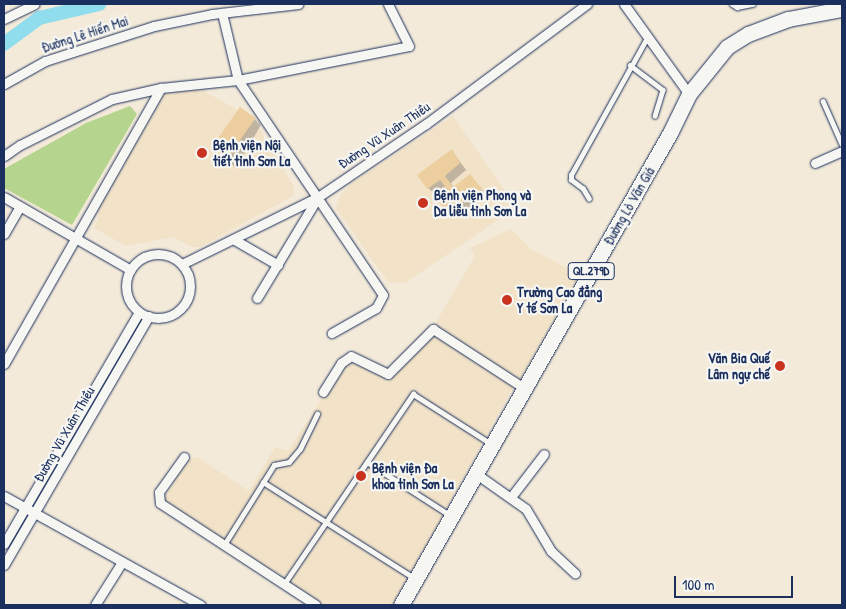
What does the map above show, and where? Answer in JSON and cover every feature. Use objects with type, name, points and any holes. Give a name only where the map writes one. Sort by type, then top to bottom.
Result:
[{"type":"highway","name":"Đường Lò Văn Giá","points":[[401,605],[670,133],[689,94],[727,47],[748,34],[817,9],[842,9]]},
{"type":"street","points":[[4,19],[35,4]]},
{"type":"street","name":"Đường Lê Hiến Mai","points":[[4,84],[45,61],[154,26],[222,13],[298,4]]},
{"type":"street","points":[[4,156],[20,145],[112,99],[161,88],[238,80],[409,46],[388,4]]},
{"type":"street","name":"Đường Vũ Xuân Thiều","points":[[182,264],[318,197],[426,124],[587,4]]},
{"type":"street","points":[[624,4],[689,94]]},
{"type":"street","points":[[222,13],[238,80],[383,294],[376,308],[332,333]]},
{"type":"street","points":[[4,364],[161,88]]},
{"type":"street","points":[[815,163],[842,151]]},
{"type":"street","points":[[4,196],[131,270]]},
{"type":"street","points":[[258,298],[318,197]]},
{"type":"street","points":[[4,234],[20,206]]},
{"type":"street","points":[[233,239],[278,265]]},
{"type":"street","points":[[152,255],[173,258],[182,264],[190,283],[185,304],[169,316],[148,316],[139,312],[128,294],[127,284],[131,270],[143,258],[152,255]]},
{"type":"street","name":"Đường Vũ Xuân Thiều","points":[[4,544],[139,312]]},
{"type":"street","name":"Đường Vũ Xuân Thiều","points":[[4,565],[148,316]]},
{"type":"street","points":[[323,392],[341,363],[351,356],[388,374],[433,329],[524,388]]},
{"type":"street","points":[[511,497],[544,454]]},
{"type":"street","points":[[184,457],[157,499],[284,584],[305,602],[316,605]]},
{"type":"street","points":[[475,473],[511,497],[530,514],[551,551],[575,572]]},
{"type":"street","points":[[4,496],[201,605]]},
{"type":"street","points":[[95,605],[122,562]]},
{"type":"lane","points":[[732,4],[738,7],[753,4]]},
{"type":"lane","points":[[589,198],[583,189],[571,180],[571,175],[630,65],[647,38]]},
{"type":"lane","points":[[630,65],[663,90],[654,116]]},
{"type":"lane","points":[[823,101],[842,144]]},
{"type":"lane","points":[[284,584],[413,394],[492,444]]},
{"type":"lane","points":[[224,545],[274,465],[289,462],[300,449],[317,414]]},
{"type":"lane","points":[[368,462],[451,516]]},
{"type":"lane","points":[[263,482],[415,579]]},
{"type":"shaded area","name":"Bệnh viện Nội tiết tỉnh Sơn La","points":[[200,89],[254,119],[294,187],[293,196],[200,247],[192,247],[173,237],[126,246],[94,228],[99,217],[97,209],[164,93]]},
{"type":"shaded area","name":"Bệnh viện Phong và Da liễu tỉnh Sơn La","points":[[453,116],[510,198],[507,214],[405,283],[388,282],[336,208],[340,195],[352,183]]},
{"type":"shaded area","name":"Trường Cao đẳng Y tế Sơn La","points":[[511,229],[531,249],[580,275],[519,381],[435,324],[475,256],[470,248]]},
{"type":"shaded area","name":"Bệnh viện Đa khoa tỉnh Sơn La","points":[[433,332],[514,385],[394,605],[321,605],[163,499],[188,460],[197,457],[249,491],[275,447],[288,451],[343,366],[350,361],[360,363],[386,379]]},
{"type":"green space","points":[[130,106],[137,114],[72,225],[4,188],[4,169],[86,123]]},
{"type":"building","points":[[240,107],[256,118],[227,159],[211,148]]},
{"type":"building","points":[[452,149],[460,163],[445,176],[453,187],[470,174],[482,189],[447,213],[437,199],[447,189],[440,180],[427,189],[417,175]]},
{"type":"waterway","points":[[4,44],[39,18],[99,4]]},
{"type":"place","name":"Bệnh viện Nội tiết tỉnh Sơn La","points":[[202,153]]},
{"type":"place","name":"Bệnh viện Phong và Da liễu tỉnh Sơn La","points":[[423,203]]},
{"type":"place","name":"Trường Cao đẳng Y tế Sơn La","points":[[507,300]]},
{"type":"place","name":"Văn Bia Quế Lâm ngự chế","points":[[780,366]]},
{"type":"place","name":"Bệnh viện Đa khoa tỉnh Sơn La","points":[[361,476]]}]
